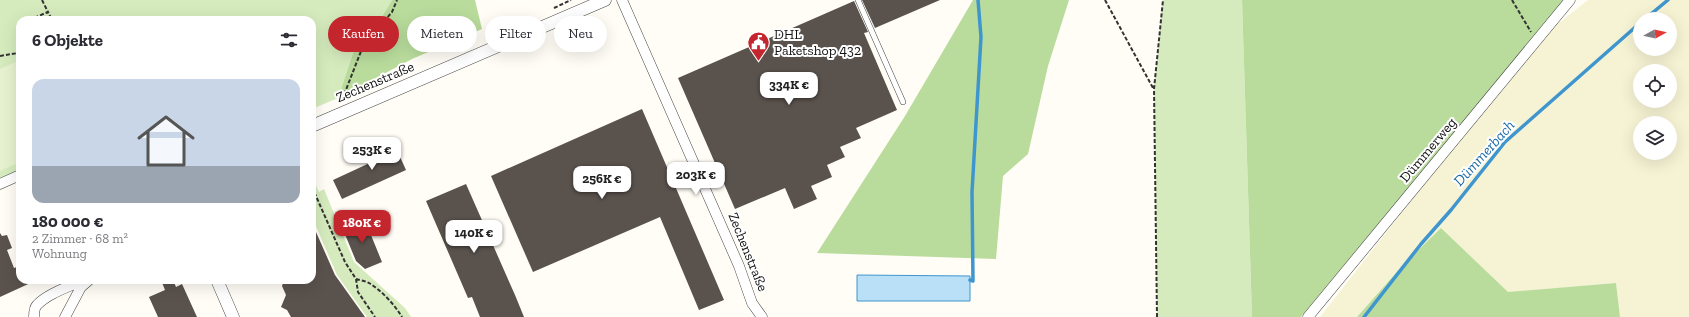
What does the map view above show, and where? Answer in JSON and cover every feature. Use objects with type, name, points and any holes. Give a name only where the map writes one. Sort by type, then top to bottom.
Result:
[{"type":"street","name":"Zechenstraße","points":[[316,124],[605,0]]},
{"type":"street","name":"Zechenstraße","points":[[622,0],[739,266],[752,303],[762,317]]},
{"type":"street","name":"Dümmerweg","points":[[1308,317],[1570,0]]},
{"type":"street","points":[[0,184],[16,178]]},
{"type":"street","points":[[34,317],[36,306],[46,298],[75,284]]},
{"type":"street","points":[[65,317],[81,287],[84,284]]},
{"type":"street","points":[[219,284],[233,317]]},
{"type":"lane","points":[[858,0],[903,102]]},
{"type":"path","points":[[42,0],[50,16]]},
{"type":"path","points":[[340,104],[362,46],[392,12],[397,0]]},
{"type":"path","points":[[1105,0],[1154,89]]},
{"type":"path","points":[[1158,317],[1154,89],[1162,0]]},
{"type":"path","points":[[1512,0],[1536,41]]},
{"type":"path","points":[[38,16],[48,12]]},
{"type":"path","points":[[0,56],[16,53]]},
{"type":"path","points":[[316,196],[345,262],[356,279],[358,292],[375,317]]},
{"type":"path","points":[[356,279],[368,283],[384,296],[398,310],[402,317]]},
{"type":"shaded area","points":[[1588,0],[1689,0],[1689,317],[1620,317],[1616,283],[1508,293],[1441,228],[1402,266],[1357,317],[1320,317],[1536,41]]},
{"type":"green space","points":[[0,0],[392,0],[382,16],[328,16],[328,52],[353,52],[338,98],[316,107],[316,16],[16,16],[16,178],[0,184]]},
{"type":"green space","points":[[392,0],[475,0],[482,29],[477,31],[477,16],[407,16],[407,52],[428,52],[338,98],[353,52],[399,52],[399,16],[382,16]]},
{"type":"green space","points":[[973,0],[1069,0],[1048,66],[1028,154],[1003,176],[996,259],[817,253],[905,116]]},
{"type":"green space","points":[[1163,0],[1242,0],[1252,317],[1157,317],[1154,89]]},
{"type":"green space","points":[[1242,0],[1565,0],[1301,317],[1252,317]]},
{"type":"green space","points":[[16,62],[16,164],[0,171],[0,69]]},
{"type":"green space","points":[[316,186],[319,192],[324,189],[354,262],[405,308],[411,317],[367,317],[337,275],[316,226]]},
{"type":"green space","points":[[1441,228],[1508,292],[1616,283],[1620,317],[1357,317],[1402,266]]},
{"type":"water","points":[[857,275],[970,276],[970,301],[857,301]]},
{"type":"building","points":[[862,0],[940,0],[875,28]]},
{"type":"building","points":[[854,1],[868,32],[864,33],[897,110],[856,128],[861,138],[840,147],[845,157],[827,165],[832,177],[811,186],[817,199],[794,209],[785,188],[735,209],[678,78]]},
{"type":"building","points":[[642,109],[724,300],[699,310],[660,217],[533,272],[491,176]]},
{"type":"building","points":[[392,139],[406,170],[342,199],[333,180],[374,161],[369,150]]},
{"type":"building","points":[[466,184],[524,317],[480,317],[472,297],[468,298],[426,201]]},
{"type":"building","points":[[364,218],[382,262],[365,269],[356,261],[342,227]]},
{"type":"building","points":[[316,232],[335,275],[365,317],[291,317],[287,310],[281,307],[286,295],[282,286],[283,284],[316,284]]},
{"type":"building","points":[[0,233],[2,236],[7,235],[12,248],[7,250],[14,268],[16,267],[16,284],[28,284],[0,297]]},
{"type":"building","points":[[163,284],[175,284],[176,287],[182,284],[197,317],[158,317],[149,297],[165,290]]},
{"type":"waterway","points":[[970,280],[973,281],[972,192],[981,37],[978,0]]},
{"type":"waterway","name":"Dümmerbach","points":[[1653,12],[1668,0]]},
{"type":"waterway","name":"Dümmerbach","points":[[1364,317],[1421,244],[1451,210],[1505,142],[1633,29]]},
{"type":"place","name":"DHL Paketshop 432","points":[[758,62]]}]
